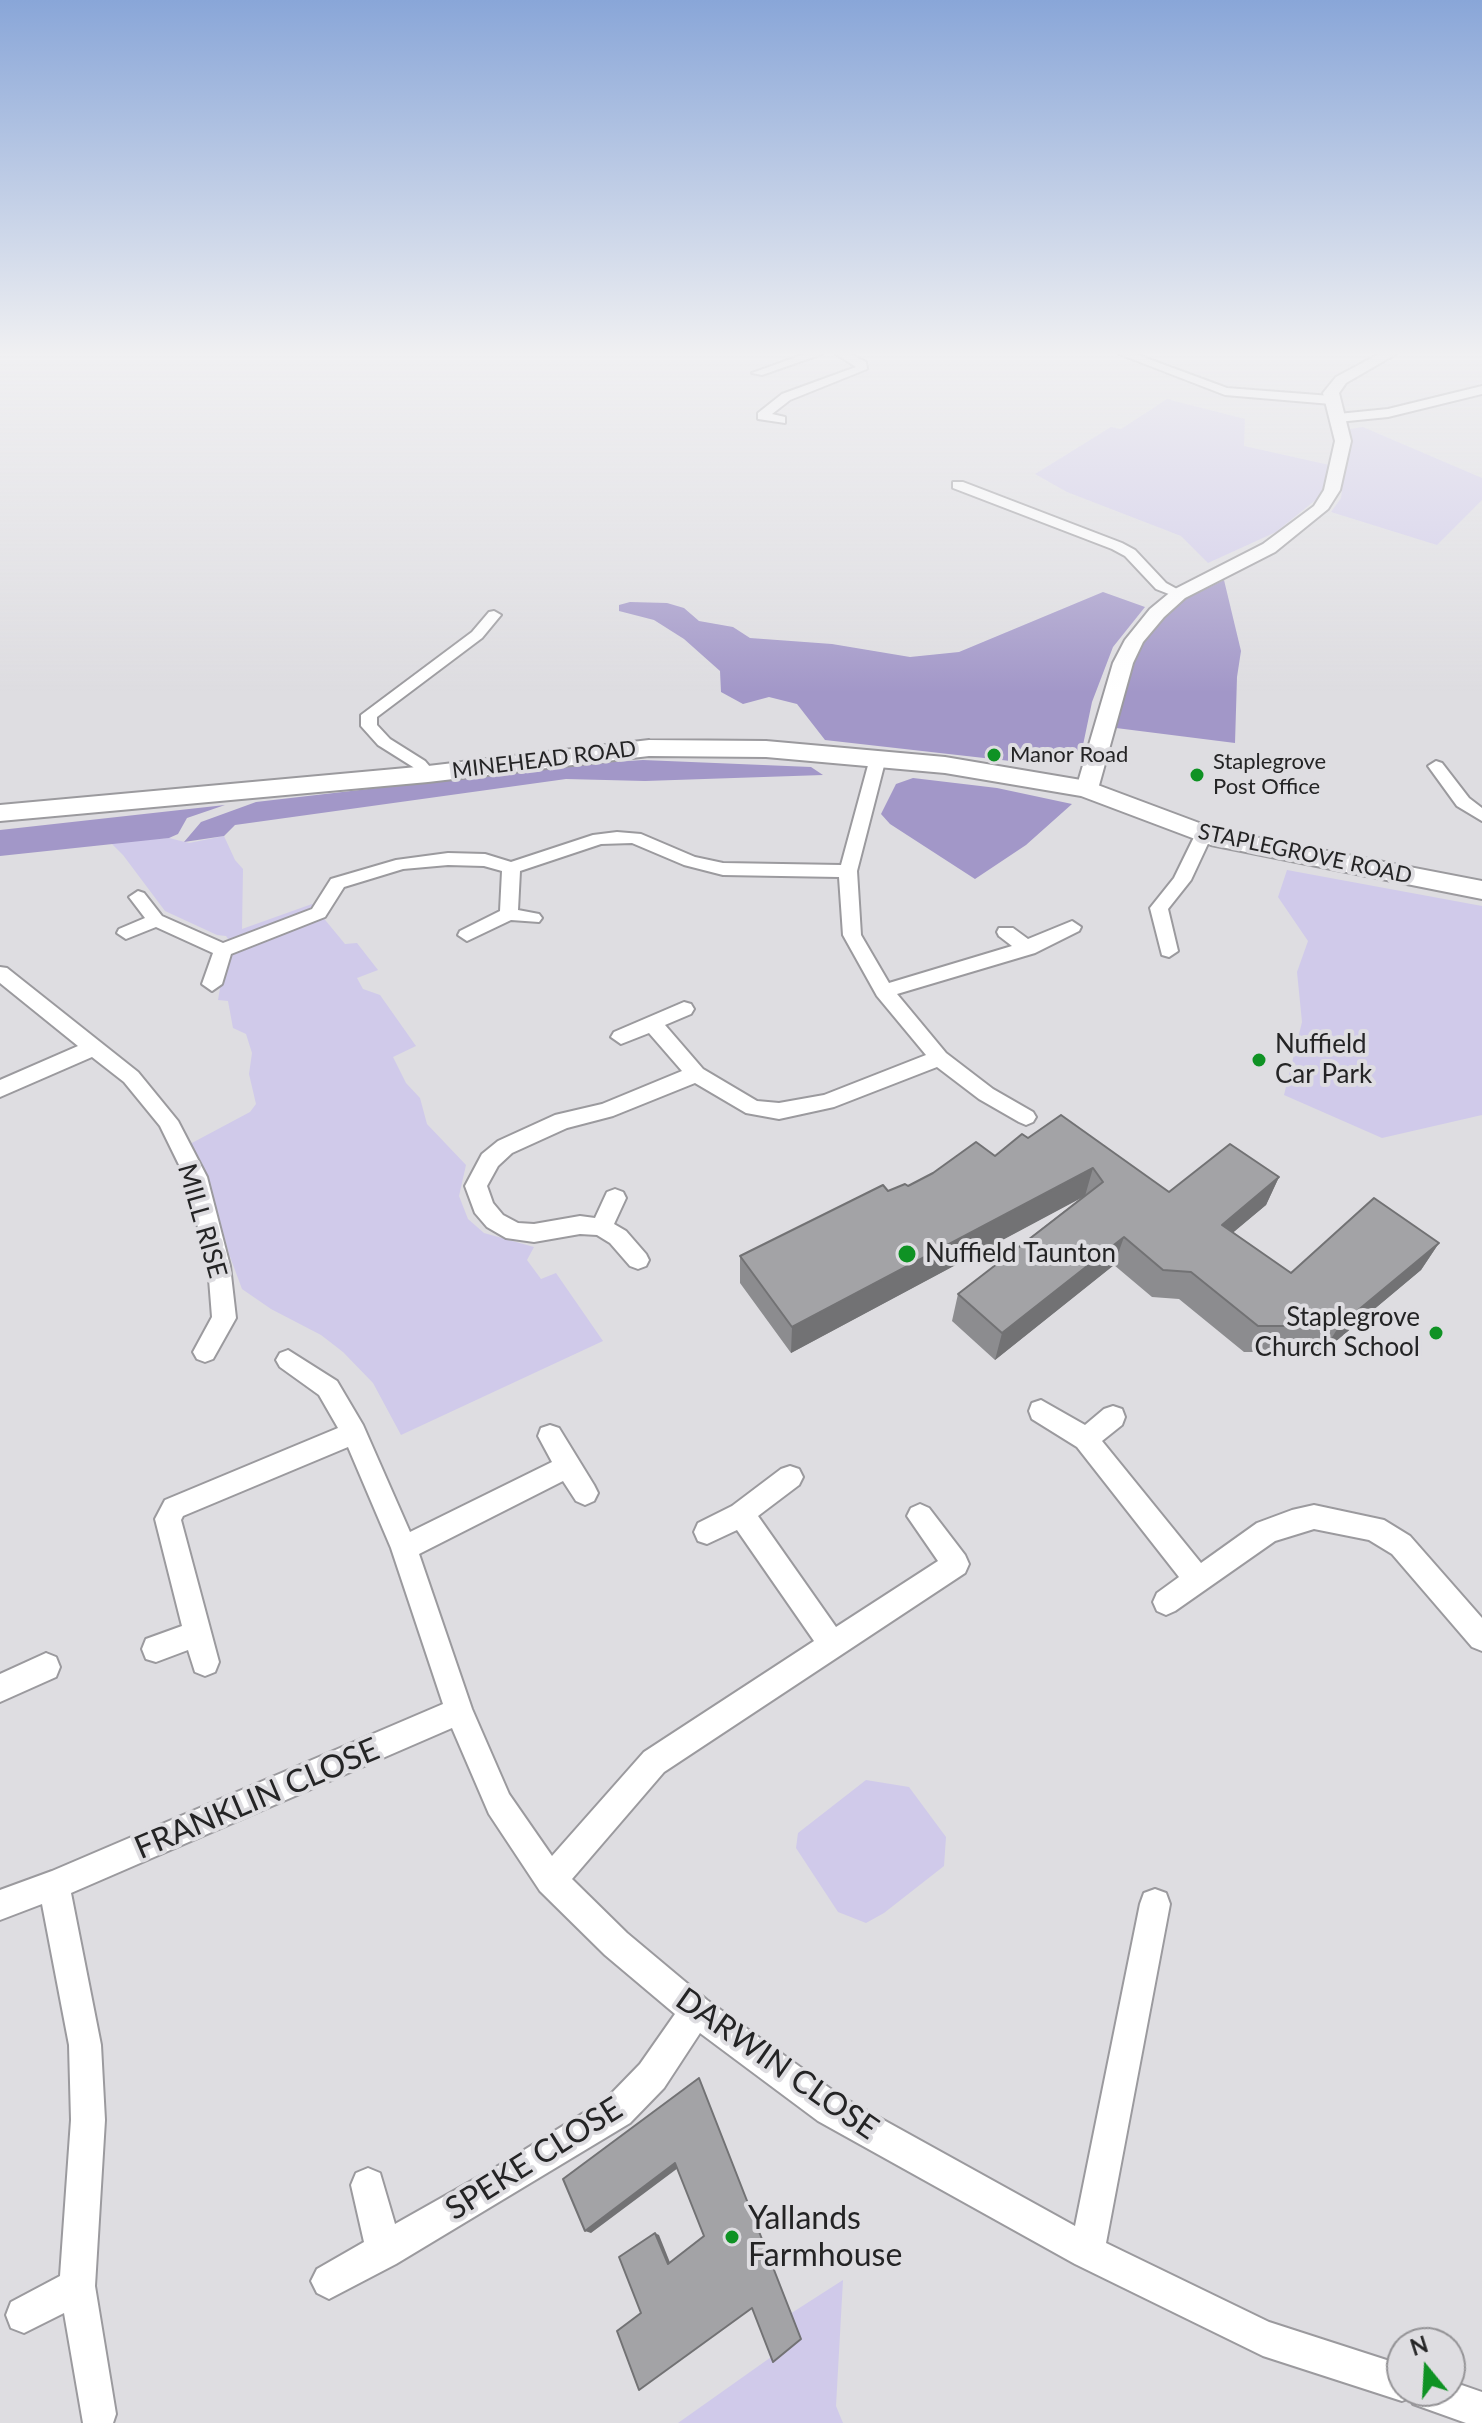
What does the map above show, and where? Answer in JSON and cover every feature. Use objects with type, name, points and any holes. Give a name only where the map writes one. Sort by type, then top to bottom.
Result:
[{"type":"main road","name":"MINEHEAD ROAD","points":[[0,813],[428,774],[649,748],[766,749],[878,758],[1011,774],[1087,789]]},
{"type":"main road","name":"STAPLEGROVE ROAD","points":[[1087,789],[1203,835],[1307,858],[1482,890]]},
{"type":"street","points":[[1087,789],[1123,663],[1134,640],[1157,613],[1179,594],[1269,548],[1320,509],[1332,490],[1338,467]]},
{"type":"street","points":[[958,485],[1117,546],[1130,553],[1161,586],[1179,594]]},
{"type":"street","points":[[428,774],[419,764],[384,742],[369,726],[369,715],[477,635],[494,615]]},
{"type":"street","points":[[878,758],[848,871],[852,935],[884,991],[939,1058],[986,1094],[1026,1117]]},
{"type":"street","points":[[1436,766],[1463,802],[1482,816]]},
{"type":"street","points":[[1169,951],[1159,908],[1182,880],[1203,835]]},
{"type":"street","points":[[138,897],[156,920],[223,950],[319,913],[337,883],[366,872],[448,859],[485,860],[511,868],[599,839],[635,838],[690,861],[723,869],[848,871]]},
{"type":"street","points":[[509,914],[511,868]]},
{"type":"street","points":[[467,935],[509,914],[533,918]]},
{"type":"street","points":[[126,933],[156,920]]},
{"type":"street","points":[[884,991],[1028,949],[1072,927]]},
{"type":"street","points":[[1006,932],[1028,949]]},
{"type":"street","points":[[212,984],[223,950]]},
{"type":"street","name":"MILL RISE","points":[[0,973],[131,1077],[168,1121],[196,1177],[219,1266],[224,1318],[205,1352]]},
{"type":"street","points":[[621,1037],[684,1009]]},
{"type":"street","points":[[652,1023],[696,1074],[753,1108],[779,1111],[827,1102],[939,1058]]},
{"type":"street","points":[[0,1089],[96,1049]]},
{"type":"street","points":[[638,1260],[618,1237],[601,1227],[580,1225],[554,1231],[514,1232],[495,1221],[483,1207],[476,1186],[478,1177],[490,1160],[505,1147],[531,1133],[562,1121],[606,1111],[696,1074]]},
{"type":"street","points":[[601,1227],[615,1198]]},
{"type":"street","name":"DARWIN CLOSE","points":[[288,1360],[328,1388],[354,1433],[404,1548],[459,1711],[499,1804],[551,1880],[616,1944],[696,2011],[830,2109],[1087,2252],[1263,2338],[1386,2378]]},
{"type":"street","points":[[1041,1411],[1086,1439],[1198,1580]]},
{"type":"street","points":[[1086,1439],[1113,1417]]},
{"type":"street","points":[[156,1649],[202,1648],[168,1519],[174,1508],[354,1433]]},
{"type":"street","points":[[550,1436],[585,1493]]},
{"type":"street","points":[[404,1548],[568,1466]]},
{"type":"street","points":[[707,1532],[741,1514],[790,1477]]},
{"type":"street","points":[[741,1514],[833,1645]]},
{"type":"street","points":[[551,1880],[654,1762],[956,1564],[920,1516]]},
{"type":"street","points":[[1166,1602],[1266,1532],[1314,1517],[1375,1529],[1401,1545],[1482,1638]]},
{"type":"street","points":[[0,1688],[46,1667]]},
{"type":"street","name":"FRANKLIN CLOSE","points":[[0,1905],[54,1885],[459,1711]]},
{"type":"street","points":[[54,1885],[85,2045],[88,2120],[77,2286],[98,2414]]},
{"type":"street","points":[[1087,2252],[1155,1904]]},
{"type":"street","name":"SPEKE CLOSE","points":[[329,2281],[384,2252],[618,2111],[652,2076],[696,2011]]},
{"type":"street","points":[[368,2185],[384,2252]]},
{"type":"street","points":[[24,2315],[77,2286]]},
{"type":"shaded area","points":[[1046,467],[1334,467],[1318,498],[1276,532],[1208,563],[1181,536],[1067,492],[1035,474]]},
{"type":"shaded area","points":[[1345,467],[1457,467],[1482,478],[1482,500],[1437,545],[1331,512],[1341,498]]},
{"type":"shaded area","points":[[1224,580],[1241,651],[1235,743],[1116,728],[1123,683],[1139,645],[1179,602]]},
{"type":"shaded area","points":[[1103,592],[1145,607],[1113,647],[1092,702],[1083,745],[1066,762],[1037,764],[825,740],[797,704],[769,697],[743,704],[721,692],[720,671],[684,639],[654,620],[619,611],[619,605],[630,602],[667,603],[684,608],[699,621],[733,627],[750,638],[832,644],[910,657],[959,652]]},
{"type":"shaded area","points":[[643,760],[811,767],[823,775],[645,781],[566,779],[235,825],[224,836],[184,842],[201,822],[256,802]]},
{"type":"shaded area","points":[[913,778],[997,788],[1072,804],[1026,845],[975,879],[890,824],[881,814],[896,784]]},
{"type":"shaded area","points":[[225,805],[187,818],[178,834],[169,838],[0,856],[0,830]]},
{"type":"shaded area","points":[[224,836],[235,860],[243,869],[242,929],[312,904],[345,944],[357,943],[378,970],[357,978],[363,989],[380,995],[416,1046],[393,1057],[406,1083],[420,1098],[427,1124],[466,1165],[459,1196],[468,1219],[484,1233],[534,1247],[527,1260],[541,1279],[556,1273],[603,1341],[401,1435],[373,1383],[343,1352],[321,1335],[271,1309],[242,1289],[211,1189],[190,1144],[250,1112],[256,1104],[249,1074],[252,1053],[246,1034],[233,1028],[228,1001],[218,1000],[223,971],[236,950],[226,936],[217,935],[165,911],[110,842],[169,838],[189,843]]},
{"type":"shaded area","points":[[1287,870],[1482,906],[1482,1115],[1382,1138],[1284,1095],[1302,1022],[1297,972],[1308,941],[1278,897]]},
{"type":"shaded area","points":[[866,1780],[909,1787],[946,1837],[944,1866],[884,1913],[866,1923],[838,1912],[796,1848],[798,1833]]},
{"type":"shaded area","points":[[843,2280],[836,2406],[843,2423],[678,2423],[798,2338],[790,2314]]},
{"type":"building","name":"Nuffield Taunton","points":[[1061,1115],[1169,1192],[1230,1144],[1279,1177],[1222,1225],[1291,1273],[1374,1198],[1439,1243],[1339,1326],[1258,1326],[1191,1272],[1163,1270],[1124,1237],[1002,1333],[958,1294],[1103,1182],[1093,1168],[792,1327],[740,1256],[883,1185],[888,1191],[905,1184],[908,1186],[933,1173],[976,1142],[995,1156],[1022,1134],[1028,1138]]},
{"type":"building","name":"Yallands Farmhouse","points":[[699,2078],[801,2339],[773,2362],[752,2308],[639,2390],[617,2331],[641,2313],[619,2257],[655,2233],[668,2264],[704,2236],[675,2163],[585,2231],[563,2179]]},
{"type":"place","name":"Manor Road","points":[[994,755]]},
{"type":"place","name":"Staplegrove Post Office","points":[[1197,775]]},
{"type":"place","name":"Nuffield Car Park","points":[[1259,1060]]},
{"type":"place","name":"Nuffield Taunton","points":[[907,1254]]},
{"type":"place","name":"Staplegrove Church School","points":[[1436,1333]]},
{"type":"place","name":"Yallands Farmhouse","points":[[732,2237]]}]
